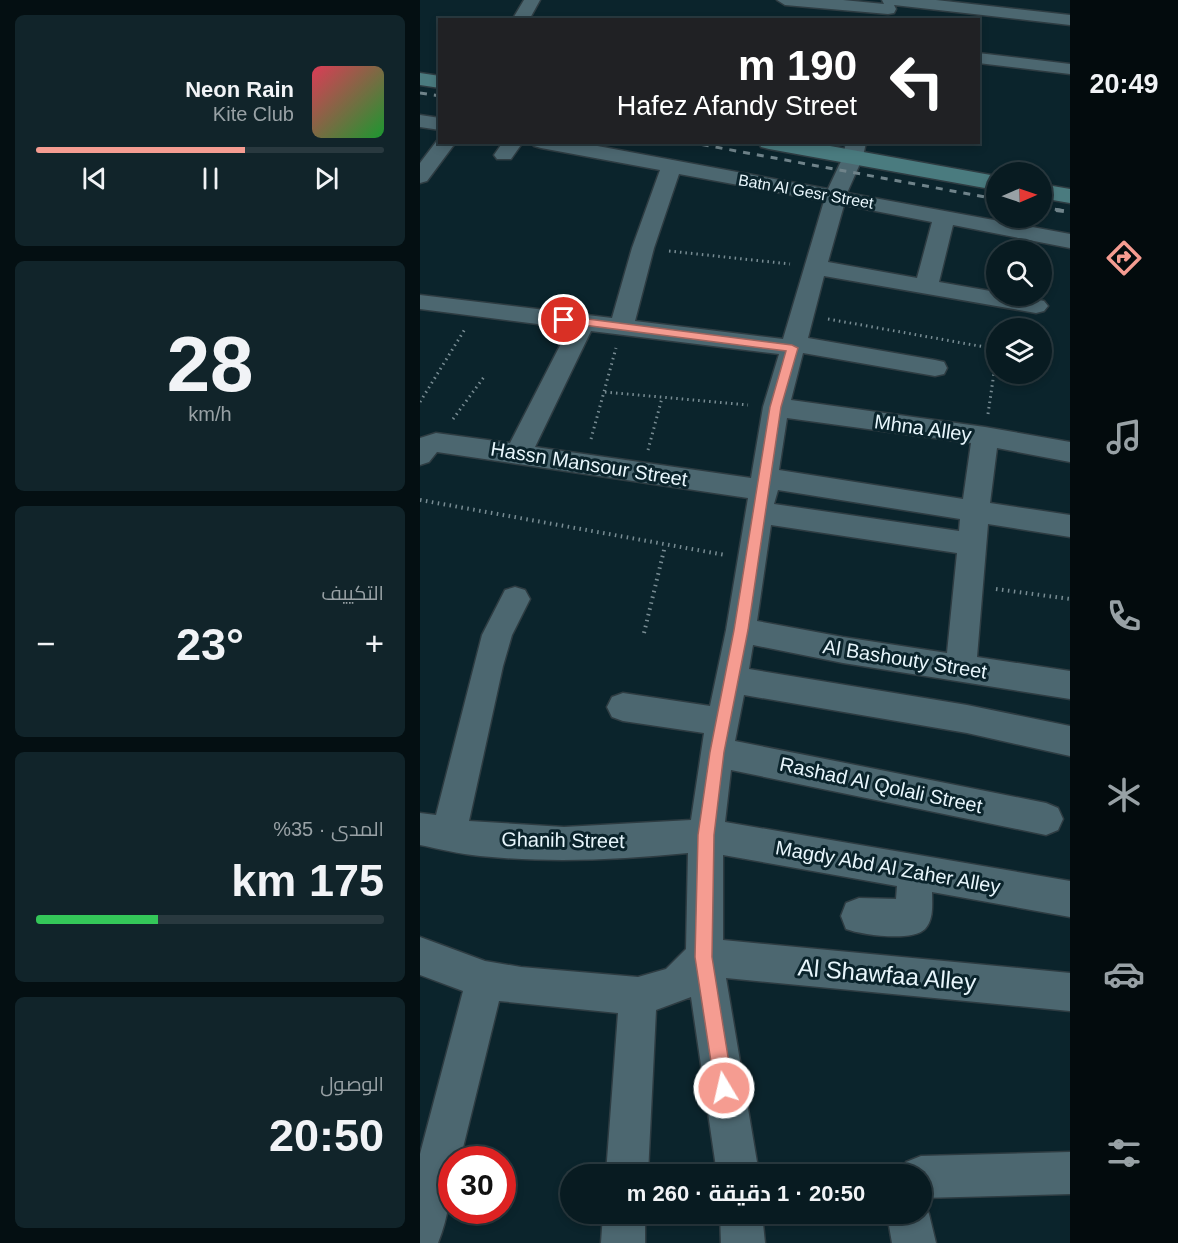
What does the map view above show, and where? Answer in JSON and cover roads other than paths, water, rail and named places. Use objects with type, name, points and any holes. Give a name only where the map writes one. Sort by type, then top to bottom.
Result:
[{"type":"main road","points":[[420,79],[438,82]]},
{"type":"main road","points":[[793,144],[854,149],[986,172]]},
{"type":"main road","points":[[831,144],[986,181]]},
{"type":"main road","points":[[1052,184],[1070,188]]},
{"type":"main road","points":[[1052,193],[1070,196]]},
{"type":"street","points":[[521,18],[532,0]]},
{"type":"street","points":[[785,0],[1070,20]]},
{"type":"street","points":[[980,58],[1070,69]]},
{"type":"street","points":[[420,121],[438,124]]},
{"type":"street","points":[[423,169],[444,144]]},
{"type":"street","name":"Batn Al Gesr Street","points":[[551,144],[836,195],[1070,241]]},
{"type":"street","points":[[736,1164],[704,957],[706,835],[720,737],[741,630],[776,407],[814,267],[836,195],[854,149]]},
{"type":"street","points":[[621,327],[643,248],[671,167]]},
{"type":"street","points":[[926,287],[944,216]]},
{"type":"street","points":[[814,267],[986,297]]},
{"type":"street","points":[[420,302],[793,346],[935,368]]},
{"type":"street","points":[[518,454],[584,322]]},
{"type":"street","name":"Mhna Alley","points":[[776,407],[986,436],[1070,452]]},
{"type":"street","points":[[961,668],[971,544],[986,436]]},
{"type":"street","name":"Hassn Mansour Street","points":[[428,448],[518,454],[642,472],[763,494]]},
{"type":"street","points":[[763,494],[975,512],[1070,526]]},
{"type":"street","points":[[763,494],[971,544]]},
{"type":"street","points":[[434,832],[497,635],[515,599]]},
{"type":"street","name":"Al Bashouty Street","points":[[741,630],[843,650],[1070,685]]},
{"type":"street","points":[[730,679],[967,719],[1070,741]]},
{"type":"street","name":"Rashad Al Qolali Street","points":[[623,707],[720,737],[1046,819]]},
{"type":"street","name":"Ghanih Street","points":[[434,832],[479,839],[532,842],[657,841],[706,835]]},
{"type":"street","name":"Magdy Abd Al Zaher Alley","points":[[706,835],[1070,899]]},
{"type":"street","points":[[859,916],[910,918],[914,914],[915,871]]},
{"type":"street","points":[[420,957],[485,980],[521,986],[638,996],[677,985],[704,957]]},
{"type":"street","name":"Al Shawfaa Alley","points":[[704,957],[1070,992]]},
{"type":"street","points":[[422,1220],[485,980]]},
{"type":"street","points":[[628,1164],[638,996]]},
{"type":"street","points":[[932,1177],[1070,1173]]},
{"type":"street","points":[[622,1243],[623,1224]]},
{"type":"street","points":[[742,1224],[743,1243]]},
{"type":"street","points":[[910,1224],[914,1243]]},
{"type":"railway","points":[[420,93],[438,96]]},
{"type":"railway","points":[[699,144],[986,197]]},
{"type":"railway","points":[[1052,209],[1065,211]]},
{"type":"railway","points":[[1056,210],[1070,212]]}]
